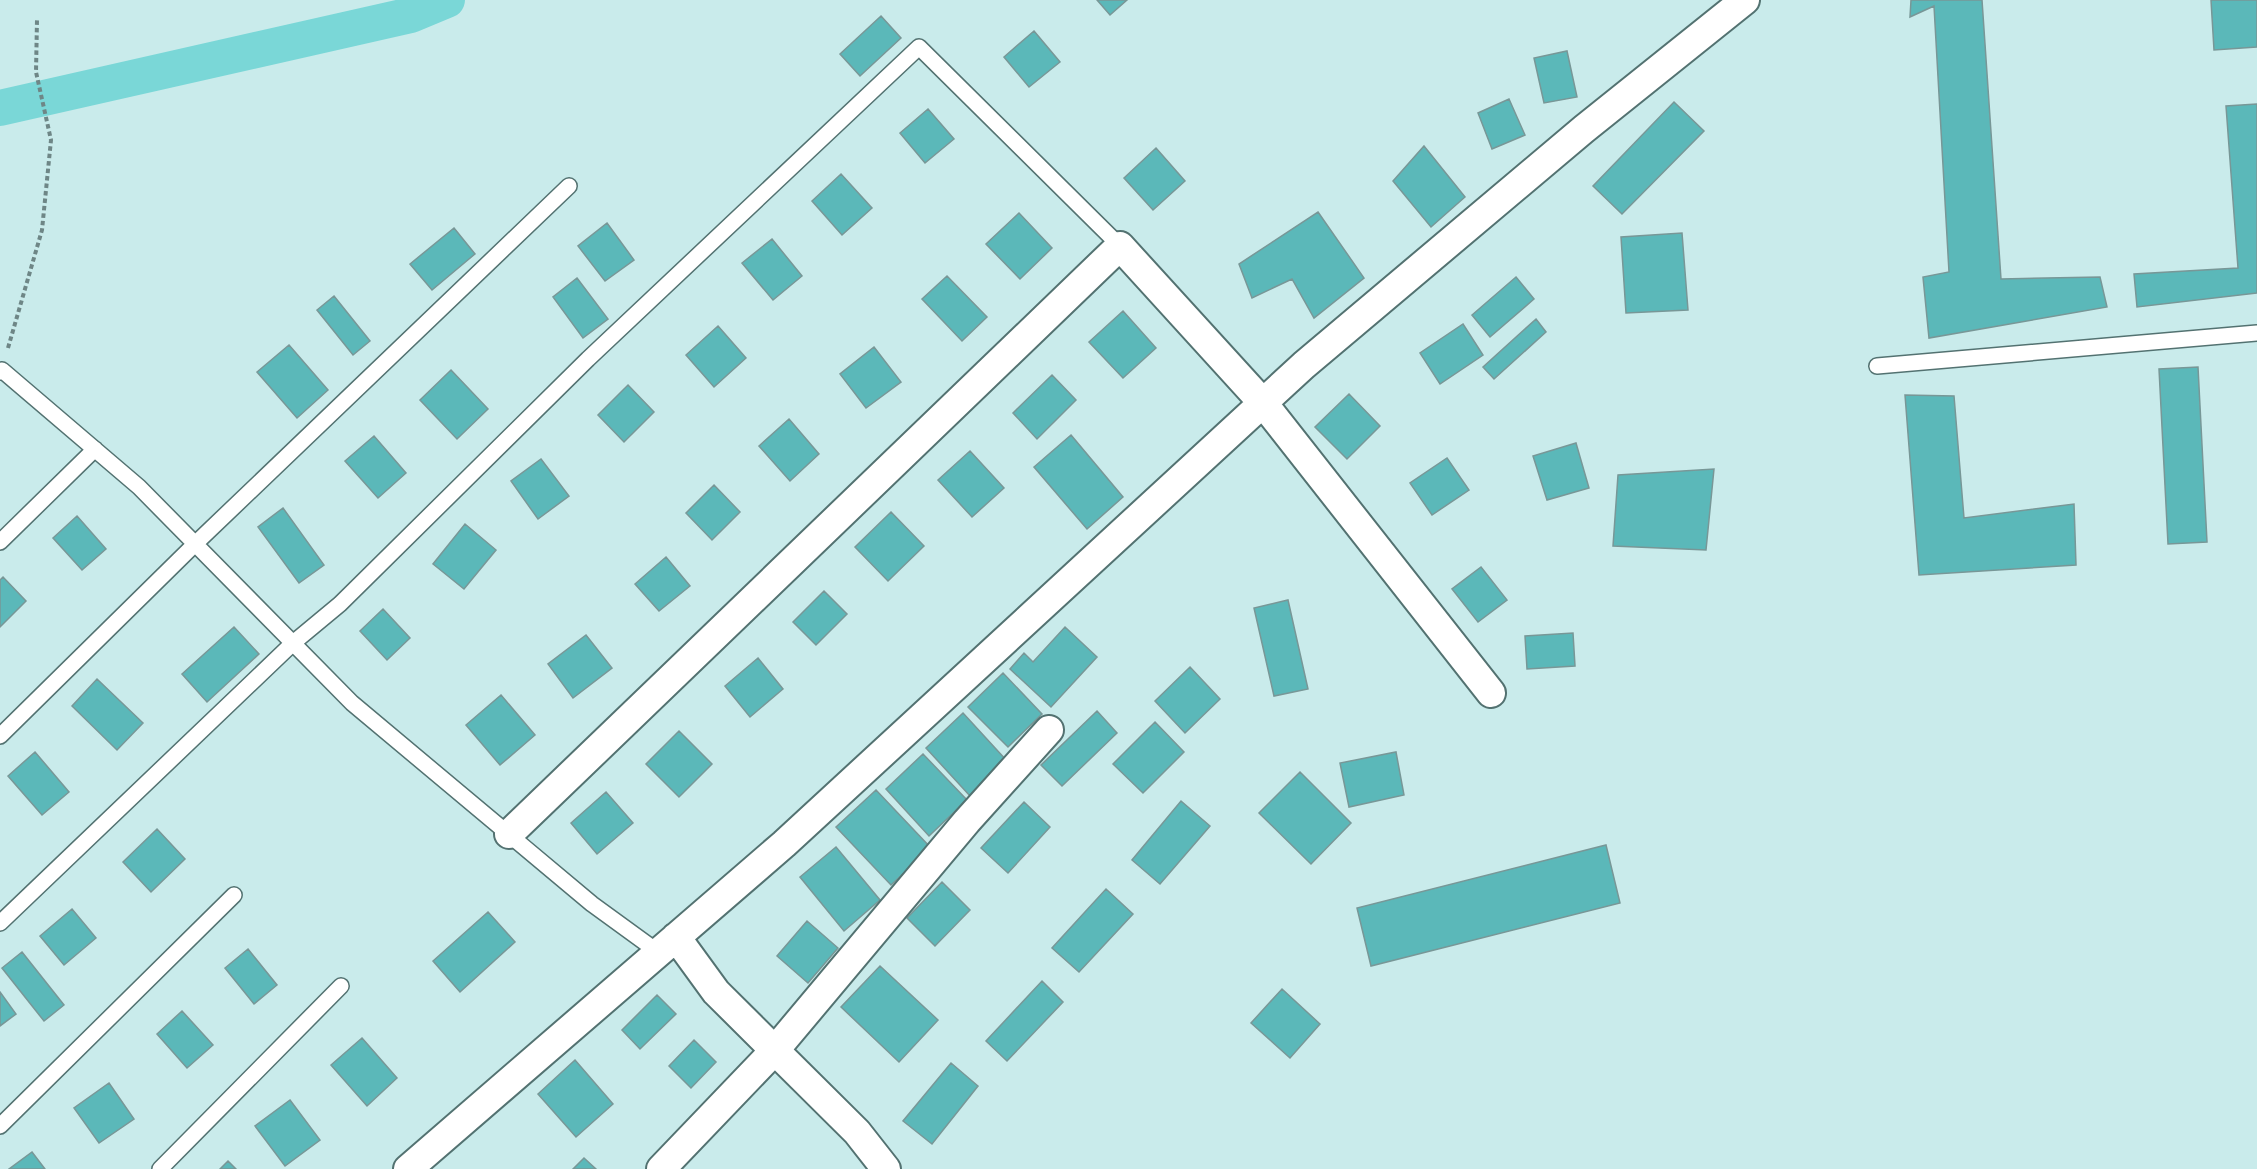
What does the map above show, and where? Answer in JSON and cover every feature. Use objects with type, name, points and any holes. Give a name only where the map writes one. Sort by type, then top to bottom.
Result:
[{"type":"street","points":[[408,1169],[784,844],[1304,365],[1575,137],[1745,0]]},
{"type":"street","points":[[509,834],[1120,246],[1263,403],[1491,693]]},
{"type":"street","points":[[661,1169],[775,1050],[967,821],[1049,730]]},
{"type":"street","points":[[667,945],[857,1131],[885,1169]]},
{"type":"lane","points":[[0,923],[293,643],[340,604],[588,359],[919,47],[1120,246]]},
{"type":"lane","points":[[0,736],[195,544],[569,186]]},
{"type":"lane","points":[[1877,366],[2257,333]]},
{"type":"lane","points":[[1,371],[139,487],[352,703],[592,904],[667,945]]},
{"type":"lane","points":[[0,542],[95,449]]},
{"type":"lane","points":[[0,1126],[234,895]]},
{"type":"lane","points":[[160,1169],[342,986]]},
{"type":"path","points":[[1,371],[42,230],[51,140],[36,72],[37,20]]},
{"type":"building","points":[[1097,0],[1127,0],[1110,15]]},
{"type":"building","points":[[1911,0],[1982,0],[2001,279],[2100,277],[2107,307],[1929,338],[1923,277],[1949,272],[1934,6],[1910,17]]},
{"type":"building","points":[[2211,0],[2257,0],[2257,47],[2214,50]]},
{"type":"building","points":[[881,16],[901,38],[860,76],[840,54]]},
{"type":"building","points":[[1034,31],[1060,62],[1029,87],[1004,57]]},
{"type":"building","points":[[1567,51],[1577,97],[1544,103],[1534,58]]},
{"type":"building","points":[[1509,99],[1525,135],[1492,149],[1478,113]]},
{"type":"building","points":[[1674,102],[1704,131],[1622,214],[1593,186]]},
{"type":"building","points":[[2257,104],[2257,293],[2137,307],[2134,274],[2238,268],[2226,106]]},
{"type":"building","points":[[928,109],[954,139],[925,163],[900,133]]},
{"type":"building","points":[[1424,146],[1465,197],[1431,227],[1393,181]]},
{"type":"building","points":[[1156,148],[1185,181],[1153,210],[1124,178]]},
{"type":"building","points":[[841,174],[872,208],[842,235],[812,201]]},
{"type":"building","points":[[1318,212],[1364,278],[1314,318],[1292,279],[1252,298],[1239,264]]},
{"type":"building","points":[[1019,213],[1052,248],[1020,279],[986,244]]},
{"type":"building","points":[[607,223],[634,260],[605,281],[578,246]]},
{"type":"building","points":[[454,228],[475,254],[432,290],[410,264]]},
{"type":"building","points":[[1682,233],[1688,310],[1626,313],[1621,237]]},
{"type":"building","points":[[772,239],[802,276],[773,300],[742,263]]},
{"type":"building","points":[[947,276],[987,317],[962,341],[922,299]]},
{"type":"building","points":[[1516,277],[1534,299],[1490,337],[1472,315]]},
{"type":"building","points":[[577,278],[608,319],[583,338],[553,297]]},
{"type":"building","points":[[334,296],[370,341],[353,355],[317,310]]},
{"type":"building","points":[[1123,311],[1156,348],[1123,378],[1089,342]]},
{"type":"building","points":[[1536,319],[1546,332],[1494,379],[1483,367]]},
{"type":"building","points":[[1463,324],[1483,355],[1440,384],[1420,353]]},
{"type":"building","points":[[718,326],[746,358],[714,387],[686,355]]},
{"type":"building","points":[[289,345],[328,390],[297,418],[257,372]]},
{"type":"building","points":[[874,347],[901,382],[866,408],[840,374]]},
{"type":"building","points":[[2198,367],[2207,542],[2168,544],[2159,369]]},
{"type":"building","points":[[451,370],[488,409],[457,439],[420,400]]},
{"type":"building","points":[[1052,375],[1076,400],[1037,439],[1013,413]]},
{"type":"building","points":[[628,385],[654,412],[624,442],[598,415]]},
{"type":"building","points":[[1349,394],[1380,426],[1347,459],[1315,427]]},
{"type":"building","points":[[1905,395],[1954,396],[1964,518],[2074,504],[2076,565],[1919,575]]},
{"type":"building","points":[[789,419],[819,454],[790,481],[759,446]]},
{"type":"building","points":[[1071,435],[1123,497],[1087,529],[1034,467]]},
{"type":"building","points":[[374,436],[406,473],[378,498],[345,461]]},
{"type":"building","points":[[1576,443],[1589,488],[1547,500],[1533,456]]},
{"type":"building","points":[[970,451],[1004,488],[972,517],[938,480]]},
{"type":"building","points":[[1447,458],[1469,490],[1432,515],[1410,483]]},
{"type":"building","points":[[541,459],[569,496],[538,519],[511,481]]},
{"type":"building","points":[[1714,469],[1706,550],[1613,546],[1618,475]]},
{"type":"building","points":[[714,485],[740,512],[712,540],[686,513]]},
{"type":"building","points":[[283,508],[324,565],[299,583],[258,527]]},
{"type":"building","points":[[891,512],[924,546],[888,581],[855,547]]},
{"type":"building","points":[[77,516],[106,549],[82,570],[53,538]]},
{"type":"building","points":[[465,524],[496,550],[464,589],[433,564]]},
{"type":"building","points":[[666,557],[690,586],[659,611],[635,584]]},
{"type":"building","points":[[1481,567],[1507,600],[1478,622],[1452,589]]},
{"type":"building","points":[[3,577],[26,601],[0,627],[0,580]]},
{"type":"building","points":[[824,591],[847,614],[816,645],[793,622]]},
{"type":"building","points":[[1288,600],[1308,689],[1274,696],[1254,608]]},
{"type":"building","points":[[383,609],[410,638],[387,660],[360,631]]},
{"type":"building","points":[[234,627],[259,654],[207,702],[182,674]]},
{"type":"building","points":[[1065,627],[1097,657],[1051,707],[1010,669],[1024,653],[1033,662]]},
{"type":"building","points":[[1573,633],[1575,666],[1527,669],[1525,636]]},
{"type":"building","points":[[586,635],[612,668],[573,698],[548,664]]},
{"type":"building","points":[[758,658],[783,689],[750,717],[725,686]]},
{"type":"building","points":[[1190,667],[1220,699],[1185,733],[1155,701]]},
{"type":"building","points":[[1003,673],[1042,714],[1008,747],[968,707]]},
{"type":"building","points":[[97,679],[143,723],[117,750],[72,706]]},
{"type":"building","points":[[501,695],[535,735],[500,765],[466,725]]},
{"type":"building","points":[[1097,711],[1117,733],[1062,786],[1041,765]]},
{"type":"building","points":[[963,713],[1007,761],[970,796],[926,748]]},
{"type":"building","points":[[1155,722],[1184,752],[1143,793],[1113,764]]},
{"type":"building","points":[[679,731],[712,764],[679,797],[646,764]]},
{"type":"building","points":[[35,752],[69,792],[42,815],[8,776]]},
{"type":"building","points":[[1396,752],[1404,795],[1349,807],[1340,763]]},
{"type":"building","points":[[923,754],[967,800],[929,836],[886,789]]},
{"type":"building","points":[[1300,772],[1351,823],[1311,864],[1259,813]]},
{"type":"building","points":[[876,790],[931,848],[891,885],[836,827]]},
{"type":"building","points":[[606,792],[633,823],[597,854],[571,823]]},
{"type":"building","points":[[1181,801],[1210,826],[1160,884],[1132,860]]},
{"type":"building","points":[[1024,802],[1050,827],[1008,873],[981,848]]},
{"type":"building","points":[[157,829],[185,859],[151,892],[123,862]]},
{"type":"building","points":[[1606,845],[1620,903],[1371,966],[1357,908]]},
{"type":"building","points":[[836,847],[880,900],[844,931],[800,877]]},
{"type":"building","points":[[942,882],[970,910],[935,946],[907,918]]},
{"type":"building","points":[[1106,889],[1133,914],[1079,972],[1052,948]]},
{"type":"building","points":[[72,909],[96,938],[64,965],[40,936]]},
{"type":"building","points":[[488,912],[515,942],[460,992],[433,961]]},
{"type":"building","points":[[807,921],[838,948],[808,983],[777,956]]},
{"type":"building","points":[[248,949],[277,985],[254,1004],[225,968]]},
{"type":"building","points":[[22,952],[64,1005],[44,1021],[2,968]]},
{"type":"building","points":[[880,966],[938,1020],[899,1062],[841,1007]]},
{"type":"building","points":[[1042,981],[1063,1002],[1007,1061],[986,1041]]},
{"type":"building","points":[[1282,989],[1320,1024],[1290,1058],[1251,1023]]},
{"type":"building","points":[[0,992],[16,1014],[0,1026]]},
{"type":"building","points":[[657,995],[676,1014],[640,1049],[622,1030]]},
{"type":"building","points":[[182,1011],[213,1045],[187,1068],[157,1034]]},
{"type":"building","points":[[362,1038],[397,1078],[367,1106],[331,1065]]},
{"type":"building","points":[[694,1040],[716,1062],[691,1088],[669,1066]]},
{"type":"building","points":[[575,1060],[613,1104],[576,1137],[538,1094]]},
{"type":"building","points":[[951,1063],[978,1086],[932,1144],[903,1121]]},
{"type":"building","points":[[109,1083],[134,1119],[99,1143],[74,1108]]},
{"type":"building","points":[[290,1100],[320,1140],[285,1166],[255,1126]]},
{"type":"building","points":[[32,1152],[45,1169],[9,1169]]},
{"type":"building","points":[[584,1158],[596,1169],[573,1169]]},
{"type":"building","points":[[228,1161],[236,1169],[220,1169]]},
{"type":"waterway","points":[[0,108],[411,15],[447,0]]}]
